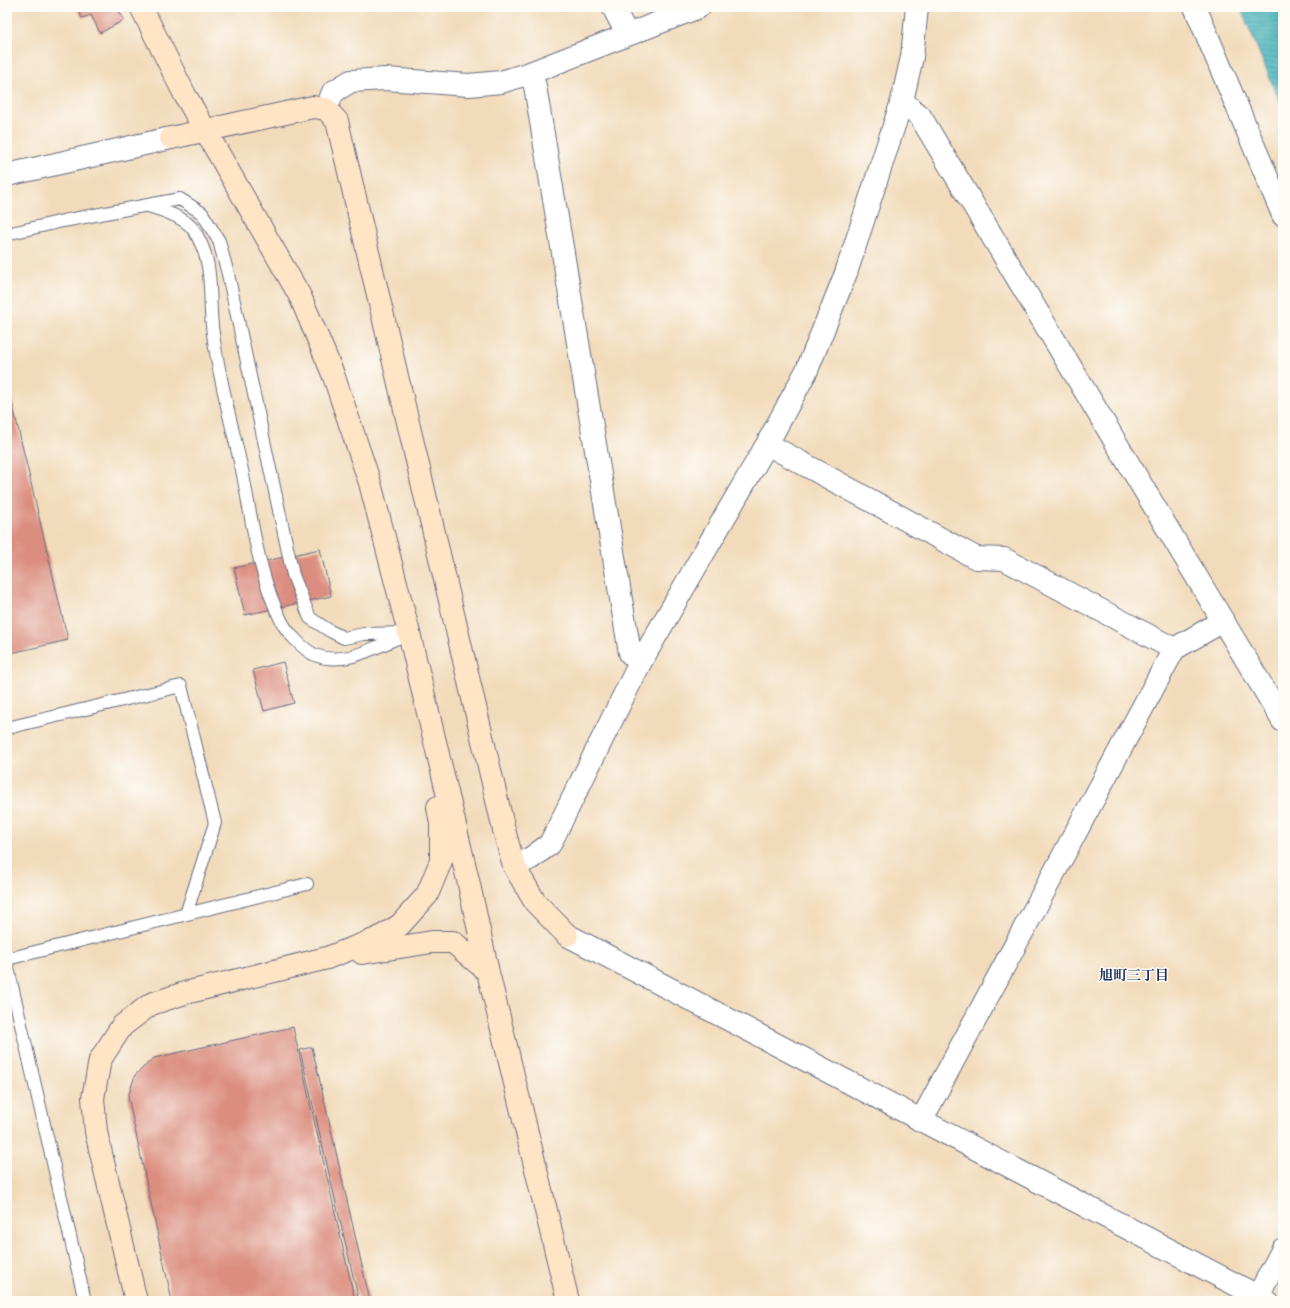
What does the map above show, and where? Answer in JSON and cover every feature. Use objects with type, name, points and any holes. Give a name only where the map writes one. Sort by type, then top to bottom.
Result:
[{"type":"street","points":[[141,7],[185,95],[300,296],[333,374],[370,484],[409,633],[417,674],[468,880],[488,972],[568,1301]]},
{"type":"street","points":[[613,7],[627,34]]},
{"type":"street","points":[[326,109],[333,92],[351,81],[386,79],[469,84],[501,82],[530,73],[699,7]]},
{"type":"street","points":[[514,866],[531,858],[550,844],[640,663],[767,444],[807,370],[846,273],[902,101],[912,57],[917,7]]},
{"type":"street","points":[[1195,7],[1283,216]]},
{"type":"street","points":[[530,73],[535,86],[630,653],[640,663]]},
{"type":"street","points":[[902,101],[920,116],[1283,721]]},
{"type":"street","points":[[7,175],[313,107],[326,109],[337,121],[504,830],[514,866],[535,902],[567,935],[1262,1299],[1283,1249]]},
{"type":"street","points":[[767,444],[976,558],[1004,559],[1174,649]]},
{"type":"street","points":[[921,1121],[1174,649],[1223,621]]},
{"type":"street","points":[[327,958],[379,938],[400,925],[426,895],[441,861],[441,824],[420,723],[417,674]]},
{"type":"street","points":[[136,1301],[96,1132],[92,1098],[100,1060],[122,1026],[151,1004],[184,993],[327,958],[432,942],[453,942],[488,972]]},
{"type":"lane","points":[[7,234],[63,221],[180,199],[202,213],[219,241],[228,274],[293,575],[310,618],[344,638],[364,634],[409,633]]},
{"type":"lane","points":[[145,206],[170,213],[192,228],[205,251],[211,280],[214,341],[265,581],[282,623],[299,643],[314,654],[348,659],[409,633]]},
{"type":"lane","points":[[7,728],[181,686],[214,823],[186,914]]},
{"type":"lane","points":[[7,959],[307,884]]},
{"type":"lane","points":[[7,964],[85,1301]]},
{"type":"water","points":[[1240,7],[1283,7],[1283,110]]},
{"type":"building","points":[[76,7],[117,7],[124,20],[100,33],[91,15],[82,18]]},
{"type":"building","points":[[7,381],[68,640],[7,654]]},
{"type":"building","points":[[320,549],[331,596],[245,615],[234,568]]},
{"type":"building","points":[[283,662],[294,703],[264,711],[253,670]]},
{"type":"building","points":[[293,1027],[355,1301],[172,1301],[128,1097],[135,1075],[154,1058]]},
{"type":"building","points":[[312,1047],[370,1301],[359,1301],[300,1050]]},
{"type":"district","name":"旭町三丁目","points":[[1134,975]]}]
